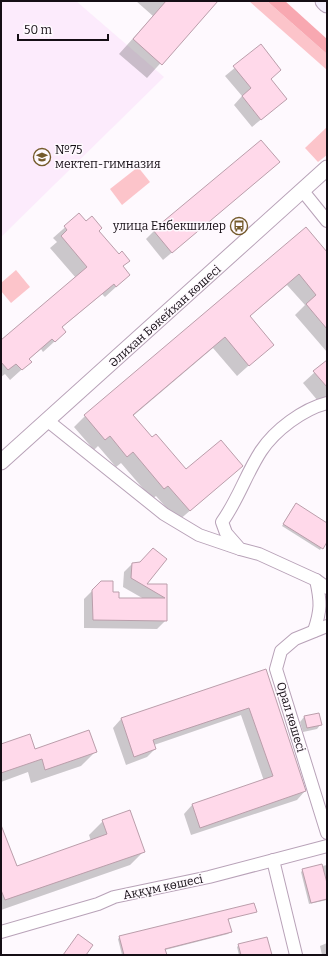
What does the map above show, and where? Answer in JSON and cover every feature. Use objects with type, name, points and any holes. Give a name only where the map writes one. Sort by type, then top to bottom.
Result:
[{"type":"main road","points":[[324,1],[327,4]]},
{"type":"street","name":"Әлихан Бөкейхан көшесі","points":[[1,462],[327,168]]},
{"type":"street","points":[[302,190],[327,220]]},
{"type":"street","points":[[240,549],[226,533],[222,522],[232,508],[262,450],[290,421],[317,406],[327,403]]},
{"type":"street","points":[[48,421],[164,514],[200,535],[259,554],[316,580],[327,588]]},
{"type":"street","points":[[314,631],[321,610],[321,600],[316,580]]},
{"type":"street","name":"Орал көшесі","points":[[327,626],[295,639],[281,651],[276,669],[327,833]]},
{"type":"street","name":"Аққұм көшесі","points":[[1,932],[98,904],[114,897],[209,878],[327,846]]},
{"type":"street","points":[[273,860],[296,955]]},
{"type":"shaded area","name":"№75 мектеп-гимназия","points":[[1,1],[76,1],[164,77],[1,237]]},
{"type":"shaded area","points":[[249,1],[267,1],[327,54],[327,70]]},
{"type":"shaded area","points":[[267,1],[285,1],[327,39],[327,54]]},
{"type":"shaded area","points":[[327,127],[327,155],[318,162],[305,148]]},
{"type":"shaded area","points":[[138,167],[150,182],[122,205],[110,189]]},
{"type":"shaded area","points":[[16,270],[30,287],[11,303],[1,291],[1,283]]},
{"type":"building","points":[[166,1],[218,1],[162,65],[133,39]]},
{"type":"building","points":[[261,44],[281,70],[271,79],[287,99],[261,120],[242,96],[251,88],[233,66]]},
{"type":"building","points":[[261,140],[280,162],[172,253],[153,230]]},
{"type":"building","points":[[79,213],[86,221],[92,216],[102,228],[99,231],[119,254],[122,251],[130,261],[123,266],[130,275],[116,287],[114,284],[62,327],[66,332],[55,342],[52,339],[29,359],[32,362],[22,370],[16,364],[8,370],[1,362],[1,340],[87,267],[61,236],[67,230],[64,226]]},
{"type":"building","points":[[306,227],[327,252],[327,329],[306,304],[316,295],[299,274],[250,316],[274,345],[249,366],[225,337],[133,415],[152,437],[156,434],[186,469],[221,440],[243,466],[190,511],[168,486],[164,489],[133,452],[127,457],[110,436],[105,440],[84,415]]},
{"type":"building","points":[[327,360],[327,387],[313,371]]},
{"type":"building","points":[[296,503],[327,523],[327,542],[323,549],[283,524]]},
{"type":"building","points":[[153,548],[167,559],[147,584],[167,584],[167,621],[93,620],[92,590],[101,581],[113,581],[113,592],[119,592],[119,598],[165,598],[131,578],[132,563],[140,562]]},
{"type":"building","points":[[266,669],[306,791],[200,828],[192,804],[273,776],[249,708],[153,740],[156,749],[134,757],[121,718]]},
{"type":"building","points":[[319,713],[322,725],[307,728],[304,716]]},
{"type":"building","points":[[89,730],[97,752],[45,770],[42,759],[1,773],[1,744],[30,734],[35,749]]},
{"type":"building","points":[[130,810],[145,852],[5,900],[1,890],[1,825],[17,866],[107,834],[102,820]]},
{"type":"building","points":[[322,864],[327,883],[327,899],[311,903],[302,869]]},
{"type":"building","points":[[254,903],[257,912],[228,919],[232,932],[165,949],[167,955],[124,955],[119,936]]},
{"type":"building","points":[[78,934],[93,945],[86,955],[63,955]]},
{"type":"building","points":[[267,937],[272,955],[241,955],[238,944]]},
{"type":"place","name":"№75 мектеп-гимназия","points":[[42,157]]},
{"type":"place","name":"улица Енбекшилер","points":[[239,226]]}]
